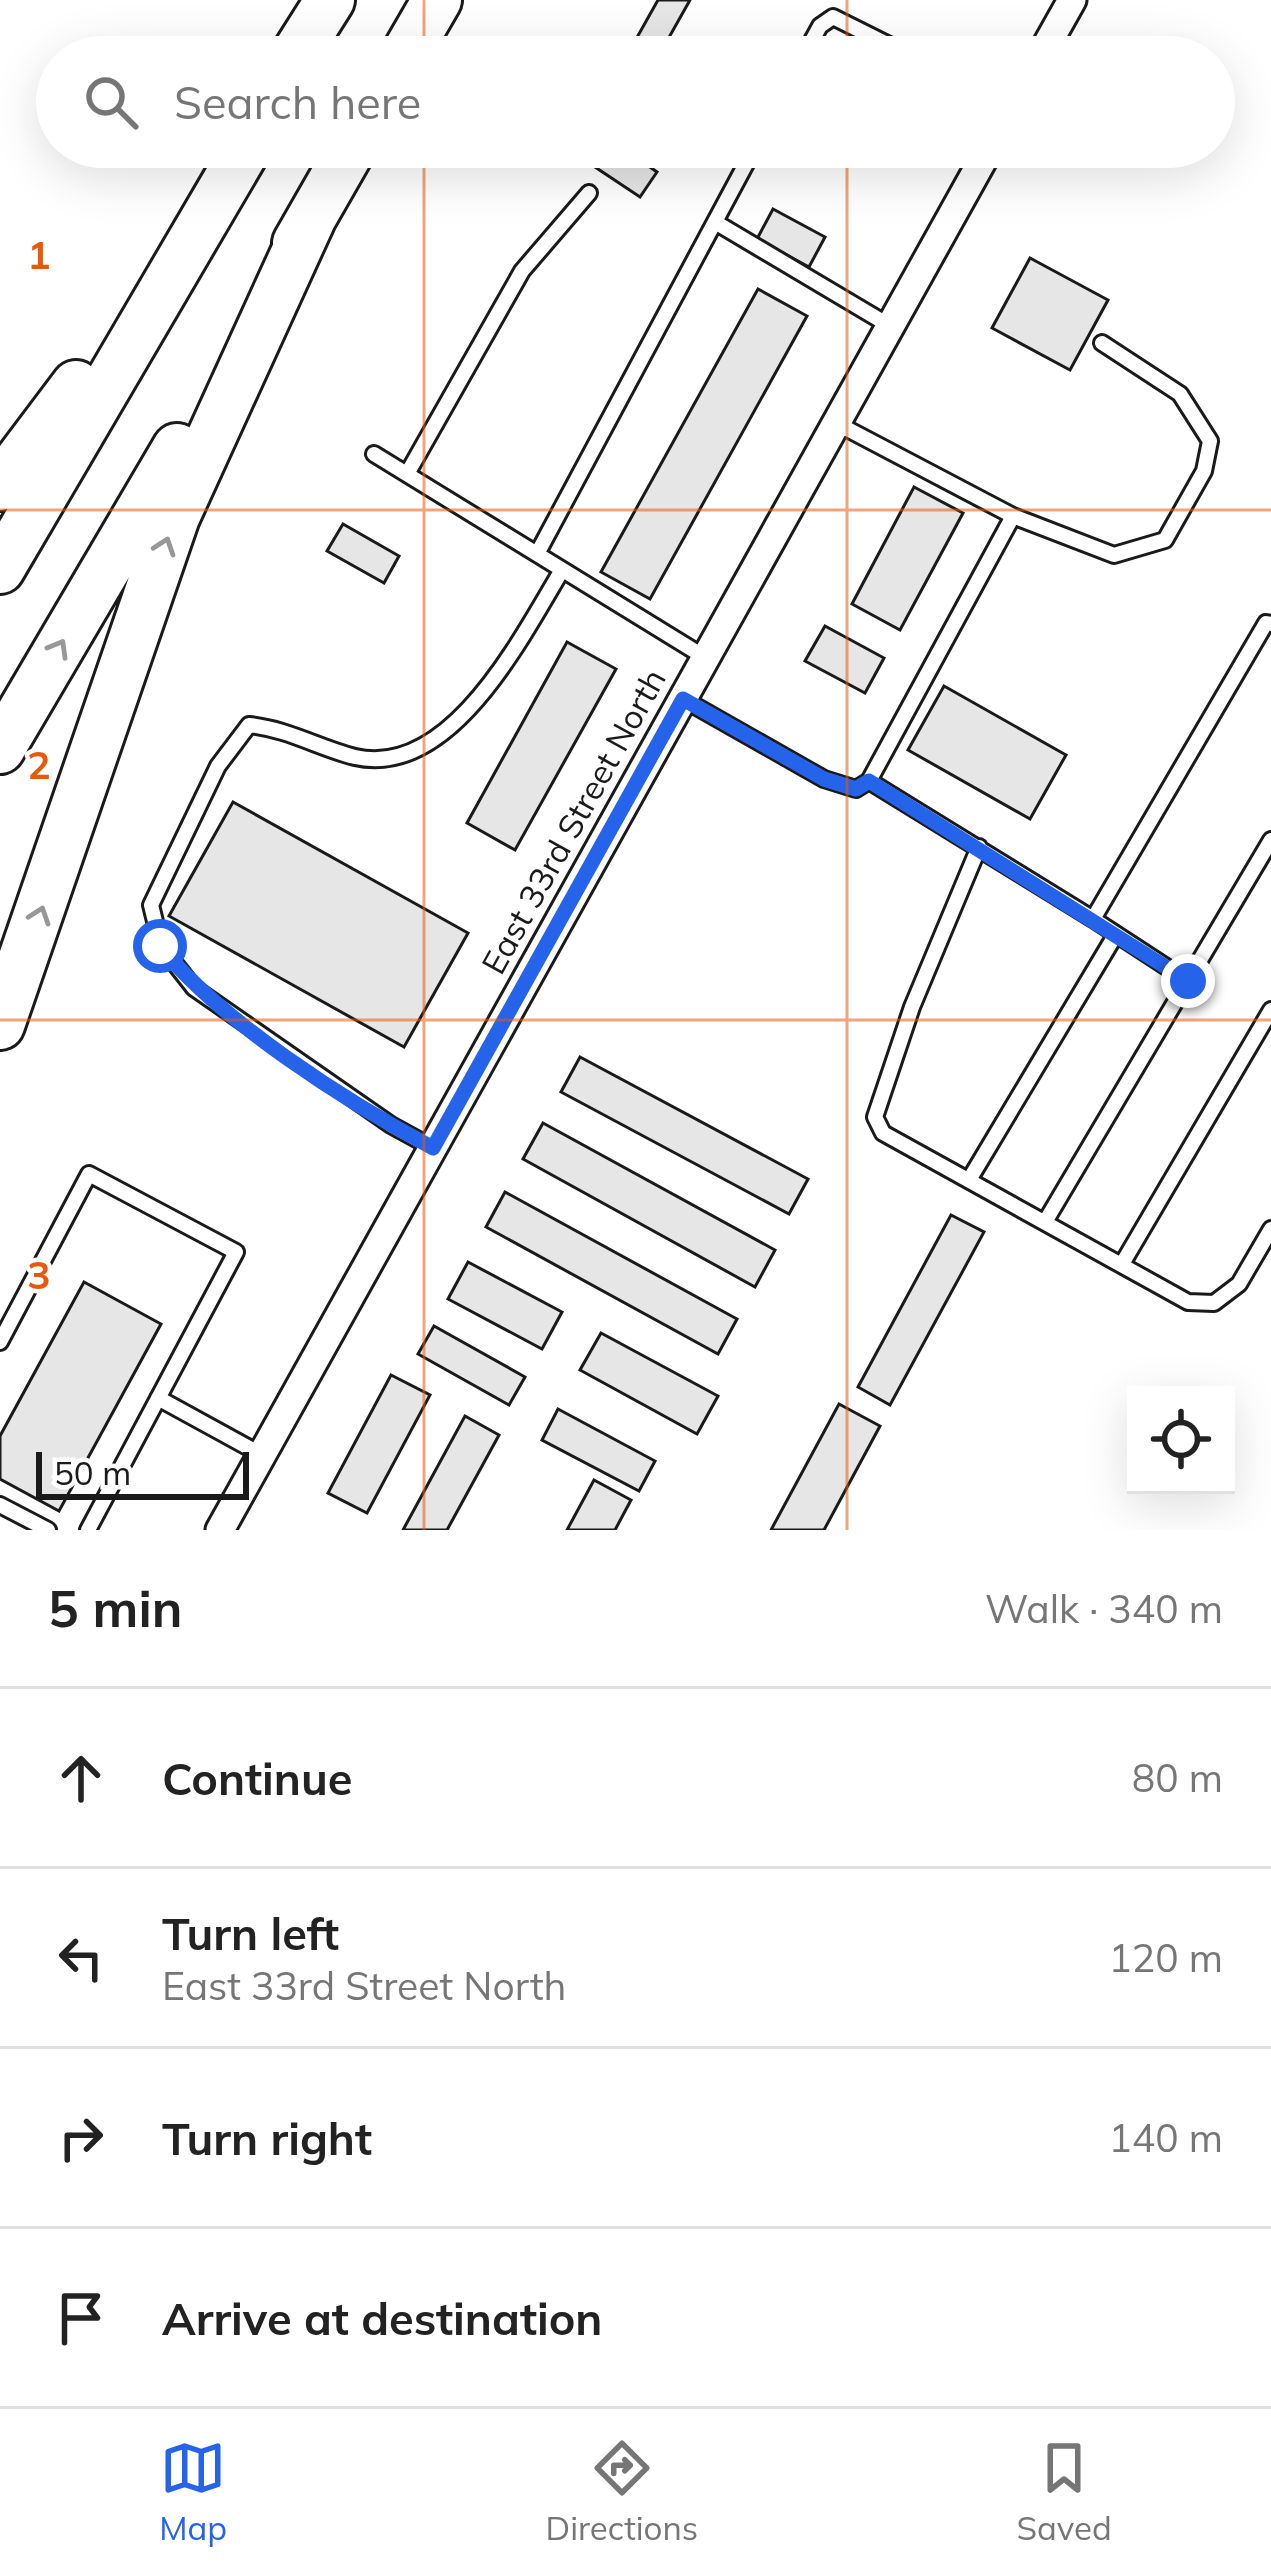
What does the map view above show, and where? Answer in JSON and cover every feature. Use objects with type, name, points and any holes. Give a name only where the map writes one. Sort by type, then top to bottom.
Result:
[{"type":"highway","points":[[310,36],[332,0]]},
{"type":"highway","points":[[416,36],[437,0]]},
{"type":"highway","points":[[0,486],[165,259],[223,168]]},
{"type":"highway","points":[[0,569],[235,168]]},
{"type":"highway","points":[[0,749],[340,168]]},
{"type":"highway","points":[[0,1025],[175,517],[311,219]]},
{"type":"street","points":[[1052,36],[1072,0]]},
{"type":"street","name":"East 33rd Street North","points":[[220,1530],[978,168]]},
{"type":"lane","points":[[815,36],[833,17],[871,36]]},
{"type":"lane","points":[[537,554],[744,168]]},
{"type":"lane","points":[[406,474],[522,272],[589,193]]},
{"type":"lane","points":[[715,222],[890,326]]},
{"type":"lane","points":[[836,423],[1013,516],[1114,555],[1138,552],[1165,540],[1204,472],[1210,441],[1198,415],[1180,394],[1102,343]]},
{"type":"lane","points":[[374,454],[706,658]]},
{"type":"lane","points":[[683,699],[824,779],[856,789],[869,781],[1013,516]]},
{"type":"lane","points":[[433,1148],[391,1125],[194,988],[160,946],[151,905],[218,766],[249,725],[277,728],[359,758],[391,757],[433,742],[495,680],[562,570]]},
{"type":"lane","points":[[1093,919],[1270,620]]},
{"type":"lane","points":[[869,781],[1188,981]]},
{"type":"lane","points":[[1046,1222],[1271,839]]},
{"type":"lane","points":[[979,847],[912,1007],[875,1118],[883,1133],[1188,1301],[1214,1303],[1239,1284],[1271,1229]]},
{"type":"lane","points":[[969,1180],[1116,934]]},
{"type":"lane","points":[[1122,1264],[1271,1010]]},
{"type":"lane","points":[[0,1342],[89,1174],[236,1252],[88,1530]]},
{"type":"lane","points":[[158,1398],[262,1455]]},
{"type":"lane","points":[[0,1505],[47,1530]]},
{"type":"building","points":[[658,0],[690,0],[670,36],[638,36]]},
{"type":"building","points":[[596,168],[651,168],[657,172],[640,197]]},
{"type":"building","points":[[773,209],[825,237],[809,267],[757,239]]},
{"type":"building","points":[[1030,258],[1108,300],[1070,370],[992,328]]},
{"type":"building","points":[[758,289],[807,316],[650,599],[601,572]]},
{"type":"building","points":[[914,487],[963,513],[900,630],[852,604]]},
{"type":"building","points":[[343,524],[399,556],[384,583],[327,551]]},
{"type":"building","points":[[825,626],[884,658],[865,693],[805,661]]},
{"type":"building","points":[[567,642],[616,669],[515,850],[467,823]]},
{"type":"building","points":[[944,686],[1066,755],[1030,819],[908,750]]},
{"type":"building","points":[[233,802],[468,933],[404,1047],[169,916]]},
{"type":"building","points":[[580,1057],[808,1179],[789,1214],[561,1092]]},
{"type":"building","points":[[543,1123],[775,1250],[755,1287],[523,1159]]},
{"type":"building","points":[[505,1192],[737,1319],[718,1354],[486,1227]]},
{"type":"building","points":[[951,1215],[984,1232],[890,1405],[858,1387]]},
{"type":"building","points":[[468,1262],[562,1312],[542,1349],[448,1299]]},
{"type":"building","points":[[84,1282],[161,1324],[59,1511],[0,1479],[0,1436]]},
{"type":"building","points":[[434,1326],[525,1377],[509,1405],[418,1354]]},
{"type":"building","points":[[601,1333],[718,1396],[697,1434],[580,1370]]},
{"type":"building","points":[[391,1375],[430,1395],[367,1513],[328,1493]]},
{"type":"building","points":[[839,1404],[880,1426],[824,1530],[771,1530]]},
{"type":"building","points":[[558,1409],[655,1461],[639,1491],[542,1440]]},
{"type":"building","points":[[465,1416],[499,1435],[447,1530],[403,1530]]},
{"type":"building","points":[[594,1480],[631,1500],[615,1530],[567,1530]]},
{"type":"route","points":[[160,946],[194,988],[391,1125],[433,1148],[683,699],[824,779],[856,789],[869,781],[1188,981]]}]
